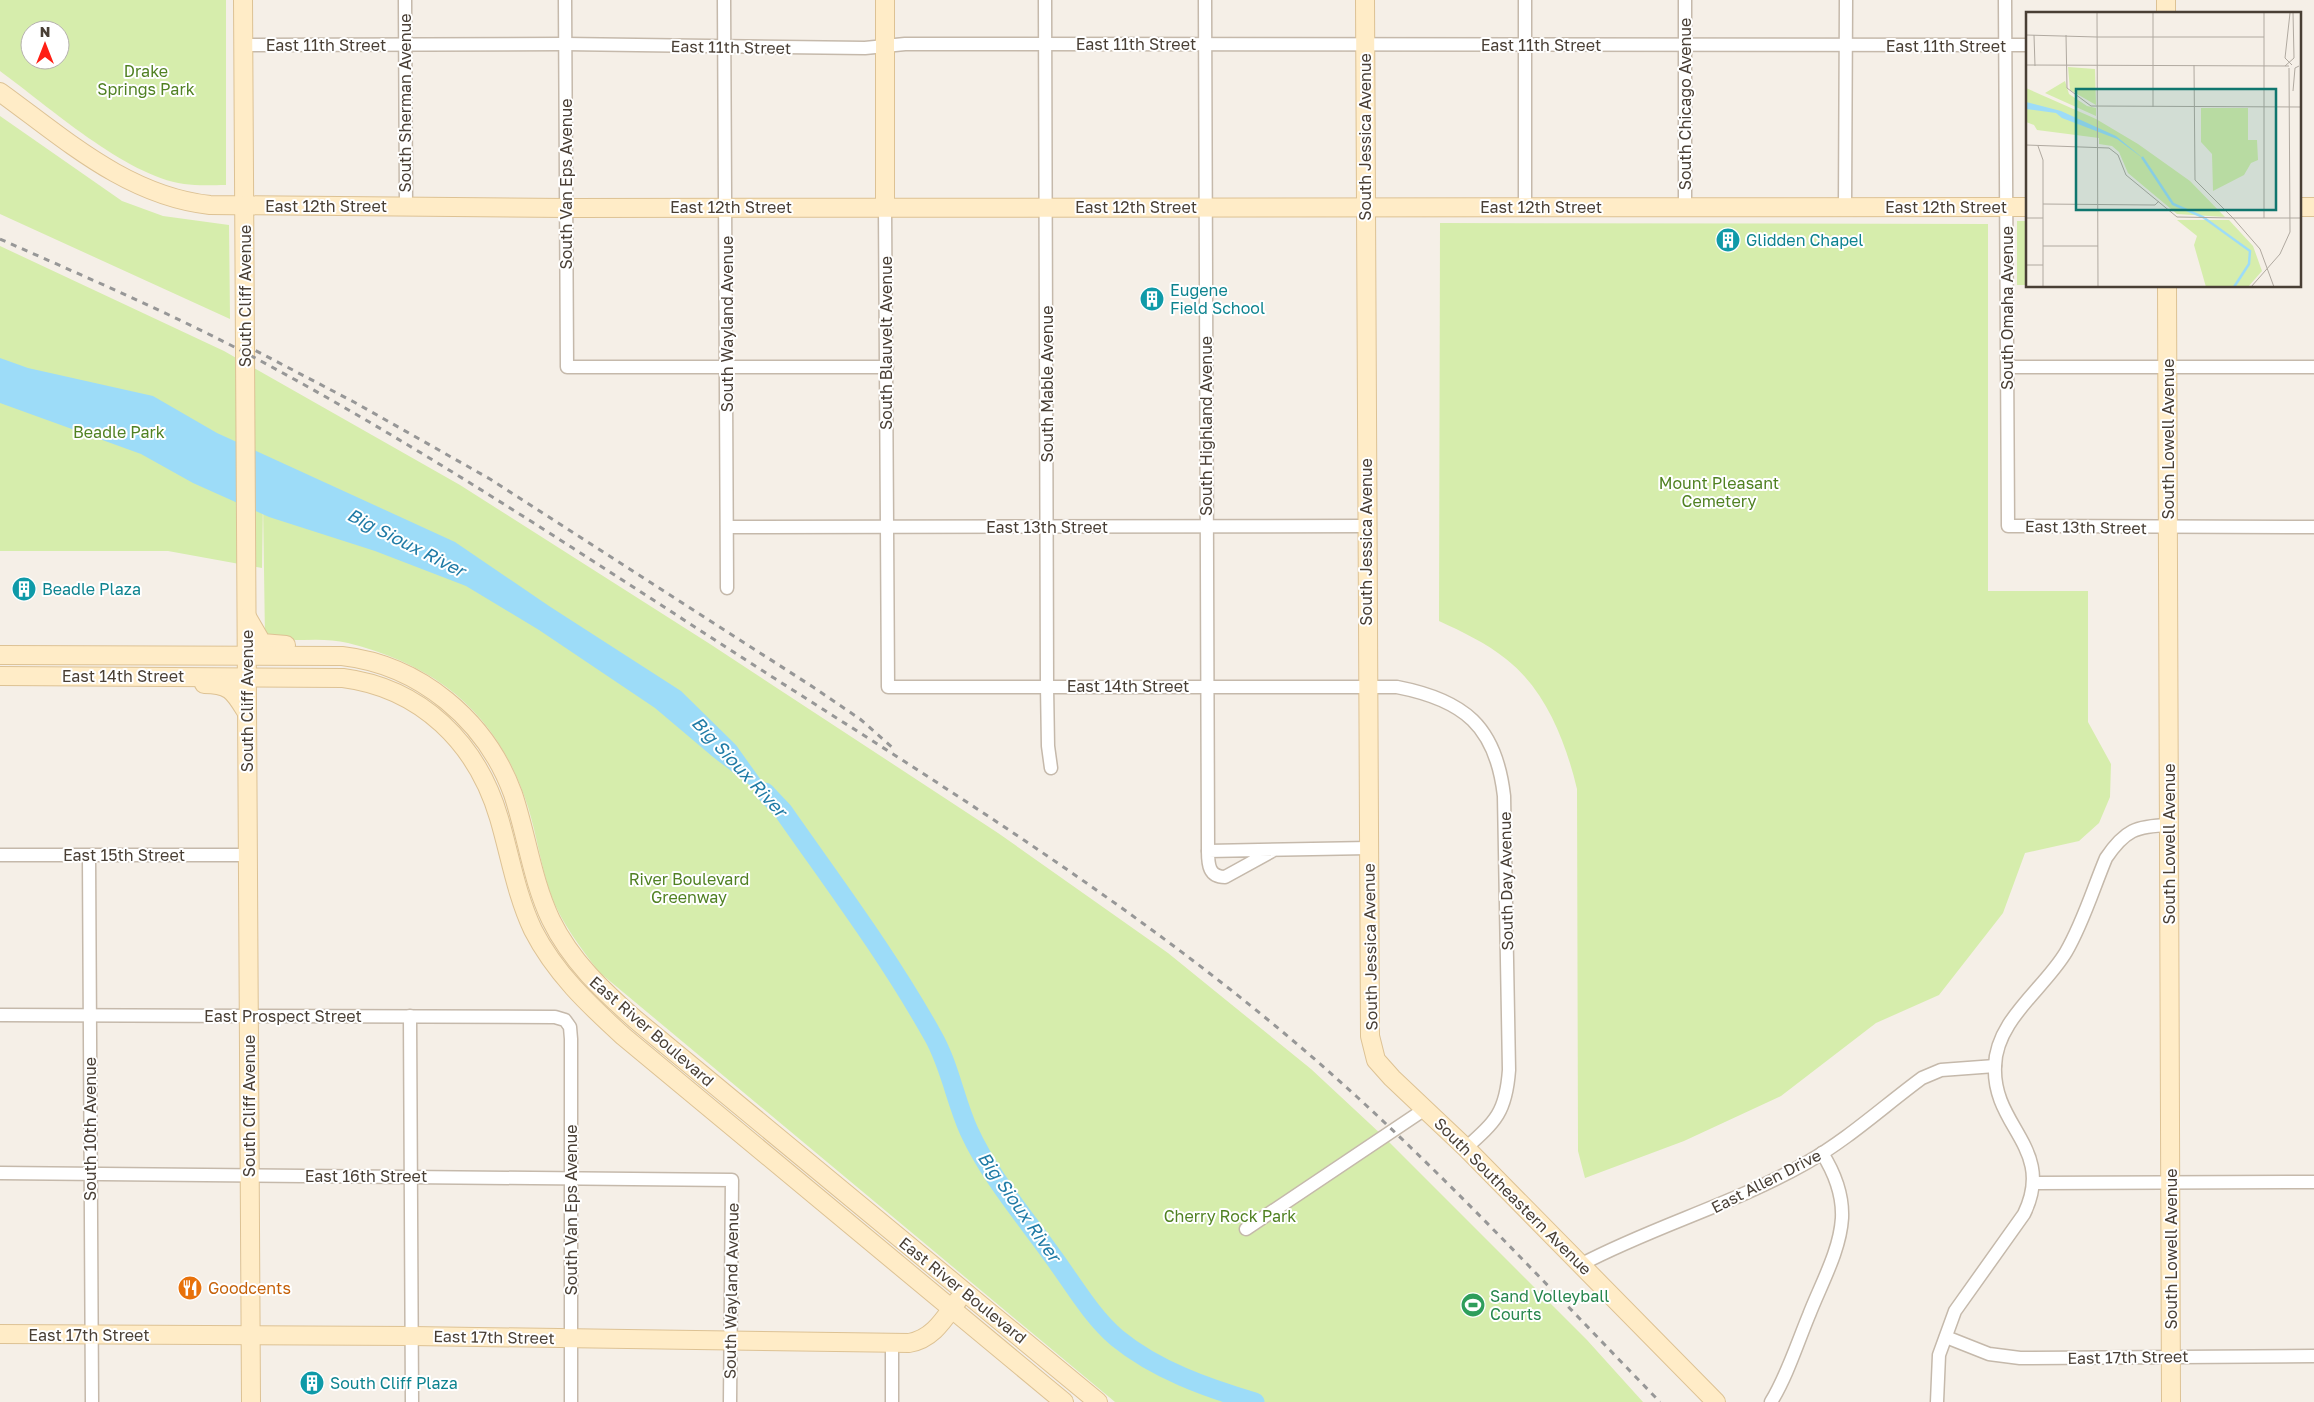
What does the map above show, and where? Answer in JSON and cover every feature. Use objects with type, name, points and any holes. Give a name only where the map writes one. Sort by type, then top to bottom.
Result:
[{"type":"street","name":"South Cliff Avenue","points":[[244,0],[251,1402]]},
{"type":"street","name":"South Sherman Avenue","points":[[405,0],[406,207]]},
{"type":"street","name":"South Van Eps Avenue","points":[[565,0],[567,367],[727,368]]},
{"type":"street","name":"South Wayland Avenue","points":[[724,0],[727,588]]},
{"type":"street","name":"South Blauvelt Avenue","points":[[885,0],[888,687]]},
{"type":"street","name":"South Mable Avenue","points":[[1045,0],[1047,686],[1048,746],[1051,768]]},
{"type":"street","name":"South Highland Avenue","points":[[1205,0],[1208,851]]},
{"type":"street","name":"South Jessica Avenue","points":[[1365,0],[1364,206],[1370,1036],[1376,1060],[1392,1078]]},
{"type":"street","points":[[1525,0],[1525,207]]},
{"type":"street","name":"South Chicago Avenue","points":[[1685,208],[1686,0]]},
{"type":"street","points":[[1845,208],[1846,0]]},
{"type":"street","name":"South Omaha Avenue","points":[[2005,0],[2008,526]]},
{"type":"street","name":"East 11th Street","points":[[244,45],[565,44],[724,47],[1045,44],[2026,45]]},
{"type":"street","name":"East 12th Street","points":[[0,92],[102,165],[138,186],[172,200],[191,203],[245,206],[566,208],[2026,207]]},
{"type":"street","name":"South Lowell Avenue","points":[[2167,288],[2171,1402]]},
{"type":"street","points":[[727,368],[887,367]]},
{"type":"street","points":[[2008,367],[2314,367]]},
{"type":"street","name":"East 13th Street","points":[[728,527],[1366,526]]},
{"type":"street","name":"East 13th Street","points":[[2008,526],[2314,527]]},
{"type":"street","points":[[246,615],[260,640],[265,644],[350,647],[359,650],[369,660]]},
{"type":"street","name":"East 14th Street","points":[[0,655],[247,655]]},
{"type":"street","points":[[108,676],[133,667],[221,667],[236,663],[247,655]]},
{"type":"street","name":"East River Boulevard","points":[[247,655],[326,655],[369,660],[399,671],[440,695],[456,708],[479,733],[495,756],[513,794],[542,901],[564,944],[590,978],[636,1020],[1098,1402]]},
{"type":"street","points":[[247,676],[255,666],[271,663],[350,664],[384,672],[399,671]]},
{"type":"street","name":"East 14th Street","points":[[0,676],[247,676]]},
{"type":"street","points":[[108,676],[131,684],[224,686],[234,692],[247,714]]},
{"type":"street","name":"East River Boulevard","points":[[247,676],[331,677],[364,681],[394,691],[411,700],[442,722],[467,750],[487,784],[500,819],[524,908],[547,954],[576,992],[623,1036],[1064,1402]]},
{"type":"street","name":"East 14th Street","points":[[888,687],[1367,686]]},
{"type":"street","name":"South Day Avenue","points":[[1367,686],[1397,687],[1428,693],[1456,706],[1470,716],[1482,731],[1496,756],[1502,777],[1509,1060],[1507,1092],[1494,1122],[1466,1148]]},
{"type":"street","points":[[1936,1402],[1939,1355],[1955,1312],[2024,1214],[2032,1199],[2035,1183],[2032,1160],[2005,1110],[1995,1083],[1996,1049],[2004,1033],[2066,952],[2106,858],[2115,845],[2124,835],[2138,828],[2169,825]]},
{"type":"street","points":[[1274,850],[1225,877],[1217,877],[1211,872],[1208,851],[1369,848]]},
{"type":"street","name":"East 15th Street","points":[[0,854],[89,856],[248,855]]},
{"type":"street","name":"South 10th Avenue","points":[[89,856],[92,1402]]},
{"type":"street","name":"East Prospect Street","points":[[0,1015],[556,1017],[565,1020]]},
{"type":"street","points":[[410,1016],[412,1402]]},
{"type":"street","name":"South Van Eps Avenue","points":[[565,1020],[570,1027],[571,1039],[571,1402]]},
{"type":"street","name":"East Allen Drive","points":[[1582,1264],[1612,1248],[1710,1209],[1806,1164],[1922,1078],[1941,1070],[1995,1066]]},
{"type":"street","name":"South Southeastern Avenue","points":[[1392,1078],[1466,1148],[1716,1402]]},
{"type":"street","points":[[1246,1229],[1425,1109]]},
{"type":"street","points":[[1771,1402],[1784,1375],[1838,1242],[1842,1217],[1839,1192],[1832,1168],[1822,1153]]},
{"type":"street","name":"East 16th Street","points":[[0,1173],[732,1180]]},
{"type":"street","name":"South Wayland Avenue","points":[[730,1402],[732,1180]]},
{"type":"street","points":[[2035,1183],[2314,1182]]},
{"type":"street","name":"East 17th Street","points":[[0,1334],[412,1336],[909,1343],[926,1338],[951,1310],[964,1291]]},
{"type":"street","name":"East 17th Street","points":[[1946,1337],[1989,1354],[2020,1358],[2314,1356]]},
{"type":"street","points":[[892,1343],[892,1402]]},
{"type":"green space","name":"Drake Springs Park","points":[[0,0],[226,0],[226,185],[184,184],[161,178],[113,154],[64,120],[0,71]]},
{"type":"green space","points":[[0,116],[122,201],[163,216],[229,225],[230,319],[0,214]]},
{"type":"green space","points":[[2017,221],[2026,221],[2026,285],[2017,285]]},
{"type":"green space","name":"Mount Pleasant Cemetery","points":[[1440,223],[1988,224],[1988,591],[2088,591],[2088,722],[2111,764],[2110,797],[2099,823],[2079,841],[2025,853],[2003,913],[1939,995],[1876,1023],[1781,1096],[1684,1141],[1585,1178],[1578,1151],[1577,789],[1560,736],[1552,718],[1532,686],[1506,659],[1490,648],[1439,621]]},
{"type":"green space","points":[[0,246],[224,351],[460,485],[710,644],[998,833],[1168,953],[1311,1069],[1383,1136],[1587,1340],[1643,1402],[1115,1402],[599,972],[572,935],[555,906],[544,874],[528,807],[516,775],[501,746],[483,721],[462,699],[438,681],[411,666],[381,653],[338,641],[265,638],[263,500],[262,568],[168,551],[0,551]],"holes":[[[800,837],[873,939],[921,1017]],[[1039,1235],[1109,1328],[1089,1306]]]},
{"type":"water","points":[[0,358],[28,368],[153,396],[217,433],[455,542],[549,606],[681,691],[736,745],[783,811],[713,757],[655,708],[539,630],[466,586],[375,551],[269,517],[193,483],[141,454],[0,403]]},
{"type":"waterway","name":"Big Sioux River","points":[[765,792],[783,811],[861,921],[898,978],[939,1047],[964,1119],[977,1148],[1008,1196],[1099,1320],[1117,1338],[1148,1360],[1165,1369],[1219,1391],[1255,1402]]},
{"type":"railway","points":[[0,239],[182,321],[311,388],[378,427],[577,551],[925,775],[1074,875],[1219,980],[1356,1096],[1472,1208],[1660,1402]]},
{"type":"railway","points":[[245,345],[354,402],[490,479],[813,687],[860,719],[893,748]]},
{"type":"place","name":"Glidden Chapel","points":[[1728,240]]},
{"type":"place","name":"Eugene Field School","points":[[1152,299]]},
{"type":"place","name":"Beadle Plaza","points":[[24,589]]},
{"type":"place","name":"Goodcents","points":[[190,1288]]},
{"type":"place","name":"Sand Volleyball Courts","points":[[1473,1305]]},
{"type":"place","name":"South Cliff Plaza","points":[[312,1383]]},
{"type":"park label","name":"Beadle Park","points":[[119,432]]},
{"type":"park label","name":"River Boulevard Greenway","points":[[689,888]]},
{"type":"park label","name":"Cherry Rock Park","points":[[1230,1216]]}]
